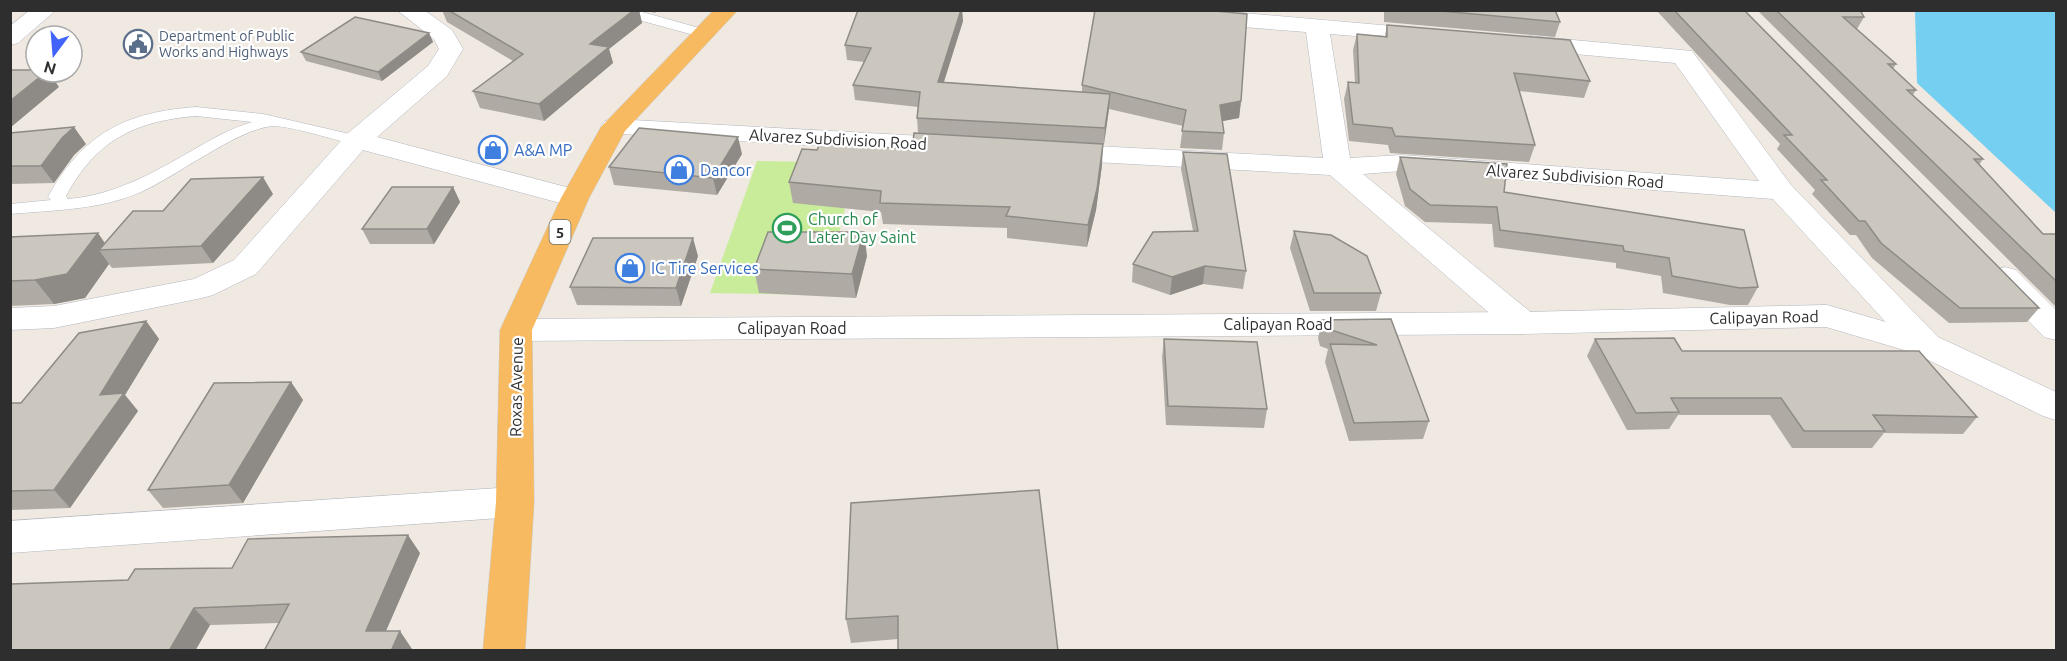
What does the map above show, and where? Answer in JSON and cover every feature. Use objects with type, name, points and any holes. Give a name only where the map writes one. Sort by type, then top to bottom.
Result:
[{"type":"highway","name":"Roxas Avenue","points":[[504,651],[515,502],[516,330],[575,198],[614,127],[727,10]]},
{"type":"street","points":[[10,38],[45,10]]},
{"type":"street","points":[[10,319],[54,317],[202,288],[245,267],[357,140],[438,71],[451,49],[444,35],[408,10]]},
{"type":"street","points":[[1115,10],[1447,36]]},
{"type":"street","points":[[1317,26],[1338,167],[1522,323]]},
{"type":"street","points":[[1506,41],[1683,56],[1781,191],[1926,345]]},
{"type":"street","name":"Alvarez Subdivision Road","points":[[614,127],[982,147]]},
{"type":"street","points":[[357,140],[575,198]]},
{"type":"street","name":"Alvarez Subdivision Road","points":[[1030,150],[1338,167],[1401,163],[1781,191]]},
{"type":"street","points":[[1990,263],[2056,328]]},
{"type":"street","name":"Calipayan Road","points":[[516,330],[1522,323],[1827,316],[1926,345],[2056,407]]},
{"type":"street","points":[[10,537],[515,502]]},
{"type":"lane","points":[[618,10],[705,34]]},
{"type":"lane","points":[[64,204],[57,197],[65,181],[105,138],[139,120],[159,115],[201,110],[357,140]]},
{"type":"lane","points":[[10,209],[97,200],[138,188],[240,130],[269,122]]},
{"type":"green space","name":"Church of Later Day Saint","points":[[757,161],[856,163],[824,295],[710,293]]},
{"type":"water","points":[[1915,11],[2056,11],[2056,213],[1917,83]]},
{"type":"building","points":[[448,10],[634,10],[590,44],[609,47],[539,104],[473,91],[523,54]]},
{"type":"building","points":[[858,10],[961,10],[938,82],[1110,94],[1105,128],[917,118],[920,92],[853,85],[871,48],[845,45]]},
{"type":"building","points":[[1095,10],[1204,10],[1247,14],[1241,101],[1220,105],[1224,133],[1182,131],[1186,110],[1082,85]]},
{"type":"building","points":[[1430,10],[1555,10],[1560,22]]},
{"type":"building","points":[[1674,10],[1744,10],[2039,308],[1960,308],[1881,243],[1865,221],[1859,221],[1821,180],[1827,180],[1784,135],[1792,135]]},
{"type":"building","points":[[1776,10],[1860,10],[1864,17],[1843,17],[1896,64],[1888,64],[1916,90],[1907,90],[1983,159],[1974,159],[2043,234],[2056,234],[2056,281]]},
{"type":"building","points":[[355,17],[429,33],[378,72],[301,52]]},
{"type":"building","points":[[1387,25],[1570,40],[1590,81],[1514,73],[1535,145],[1395,136],[1392,128],[1353,124],[1348,82],[1359,83],[1357,34],[1387,37]]},
{"type":"building","points":[[10,70],[24,70],[24,84],[31,84],[10,101]]},
{"type":"building","points":[[74,127],[62,138],[41,166],[10,166],[10,133]]},
{"type":"building","points":[[639,128],[738,137],[713,178],[609,167]]},
{"type":"building","points":[[914,133],[1103,144],[1097,189],[1088,225],[1006,216],[1010,207],[880,203],[881,191],[789,182],[802,149],[817,150],[821,141],[912,150]]},
{"type":"building","points":[[1183,152],[1227,154],[1246,271],[1205,266],[1172,277],[1133,264],[1153,232],[1198,231]]},
{"type":"building","points":[[1400,157],[1507,164],[1504,192],[1744,230],[1758,287],[1740,288],[1672,276],[1669,258],[1624,251],[1623,246],[1500,230],[1497,207],[1430,205],[1410,189]]},
{"type":"building","points":[[263,177],[201,246],[99,250],[133,211],[163,211],[191,179]]},
{"type":"building","points":[[392,187],[453,187],[427,229],[362,229]]},
{"type":"building","points":[[1294,231],[1331,235],[1367,256],[1381,293],[1314,293]]},
{"type":"building","points":[[768,232],[864,232],[852,274],[754,269]]},
{"type":"building","points":[[98,233],[67,274],[35,280],[10,281],[10,237]]},
{"type":"building","points":[[593,238],[693,238],[676,288],[570,287]]},
{"type":"building","points":[[1391,319],[1429,421],[1354,423],[1330,344],[1377,345],[1325,328],[1322,320]]},
{"type":"building","points":[[146,321],[100,395],[124,393],[54,490],[10,491],[10,403],[21,403],[79,333]]},
{"type":"building","points":[[1674,338],[1682,351],[1919,351],[1977,417],[1873,415],[1885,431],[1804,431],[1781,398],[1671,398],[1679,412],[1636,413],[1595,339]]},
{"type":"building","points":[[1164,339],[1257,342],[1267,409],[1168,406]]},
{"type":"building","points":[[291,382],[229,485],[148,490],[214,383]]},
{"type":"building","points":[[1039,490],[1058,651],[898,651],[898,616],[846,619],[851,503]]},
{"type":"building","points":[[408,535],[366,631],[400,631],[391,651],[264,651],[289,604],[194,608],[169,651],[10,651],[11,584],[128,580],[135,569],[232,568],[248,539]]},
{"type":"place","name":"Department of Public Works and Highways","points":[[138,44]]},
{"type":"place","name":"A&A MP","points":[[493,150]]},
{"type":"place","name":"Dancor","points":[[679,170]]},
{"type":"place","name":"Church of Later Day Saint","points":[[787,228]]},
{"type":"place","name":"IC Tire Services","points":[[630,268]]}]
